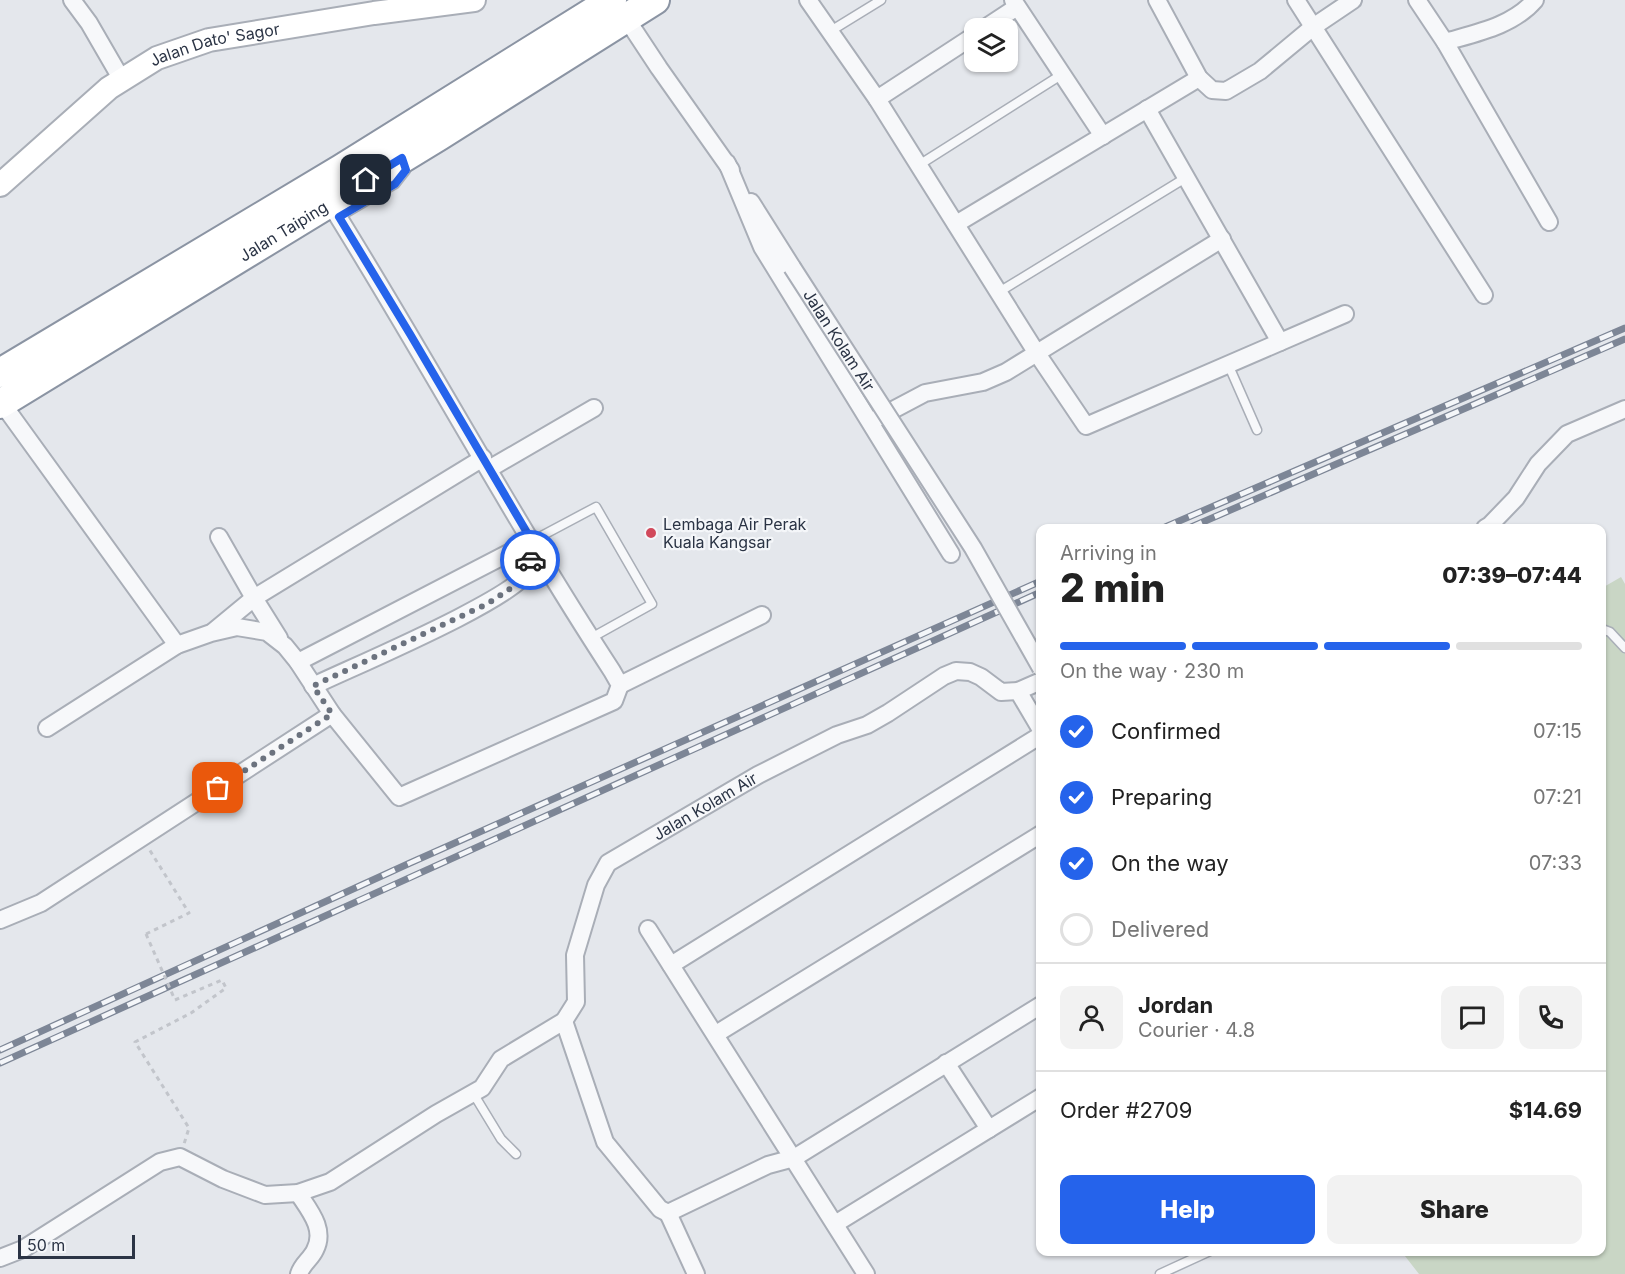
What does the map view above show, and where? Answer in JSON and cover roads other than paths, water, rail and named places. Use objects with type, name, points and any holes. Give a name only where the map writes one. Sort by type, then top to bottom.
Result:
[{"type":"highway","name":"Jalan Taiping","points":[[0,373],[278,207],[580,20],[655,0]]},
{"type":"highway","name":"Jalan Taiping","points":[[1,403],[334,210],[402,158],[619,9]]},
{"type":"highway","points":[[278,207],[308,200],[334,210]]},
{"type":"main road","name":"Jalan Dato' Sagor","points":[[0,185],[109,88],[157,58],[209,40],[398,5],[474,0]]},
{"type":"street","points":[[72,0],[89,23],[122,80]]},
{"type":"street","points":[[808,0],[877,99],[1036,352],[1086,426],[1345,314]]},
{"type":"street","points":[[1157,0],[1199,78],[1212,90],[1226,91],[1260,71],[1314,27],[1353,0]]},
{"type":"street","points":[[1296,0],[1484,296]]},
{"type":"street","points":[[1417,0],[1445,42],[1549,222]]},
{"type":"street","points":[[1445,42],[1488,30],[1517,17],[1535,0]]},
{"type":"street","points":[[998,18],[1015,4],[1103,136]]},
{"type":"street","name":"Jalan Kolam Air","points":[[619,9],[726,163],[973,548],[1036,659]]},
{"type":"street","points":[[877,99],[964,42]]},
{"type":"street","points":[[956,224],[1199,78]]},
{"type":"street","points":[[1147,109],[1280,342]]},
{"type":"street","points":[[726,163],[762,247],[951,554]]},
{"type":"street","points":[[334,210],[620,685]]},
{"type":"street","points":[[870,423],[925,393],[983,382],[1006,372],[1222,239]]},
{"type":"street","points":[[1,403],[177,645]]},
{"type":"street","points":[[211,633],[254,598],[486,464],[594,408]]},
{"type":"street","points":[[1491,524],[1516,498],[1538,464],[1567,434],[1625,409]]},
{"type":"street","points":[[219,537],[254,598],[332,714],[399,797],[614,701],[620,685],[762,615]]},
{"type":"street","points":[[298,663],[532,541]]},
{"type":"street","points":[[313,686],[487,604],[516,585],[530,569],[532,541]]},
{"type":"street","points":[[47,728],[177,645],[211,633],[237,627],[267,632],[285,646]]},
{"type":"street","name":"Jalan Kolam Air","points":[[564,1021],[576,1002],[575,955],[596,885],[608,863],[758,775],[837,735],[867,725],[944,676],[957,671],[970,672],[1001,692],[1018,691]]},
{"type":"street","points":[[1036,683],[1018,691],[1036,722]]},
{"type":"street","points":[[0,920],[41,903],[332,714]]},
{"type":"street","points":[[672,965],[1036,738]]},
{"type":"street","points":[[716,1034],[1036,837]]},
{"type":"street","points":[[648,929],[866,1274]]},
{"type":"street","points":[[668,1213],[768,1165],[794,1158],[1036,1008]]},
{"type":"street","points":[[0,1258],[23,1249],[160,1162],[180,1157],[223,1179],[265,1195],[298,1193],[330,1182],[436,1114],[482,1088],[501,1059],[564,1021],[605,1142],[660,1209],[668,1213],[696,1274]]},
{"type":"street","points":[[946,1063],[989,1129]]},
{"type":"street","points":[[835,1224],[1036,1100]]},
{"type":"street","points":[[298,1193],[315,1220],[320,1236],[315,1250],[299,1274]]},
{"type":"lane","points":[[829,32],[881,0]]},
{"type":"lane","points":[[919,165],[1061,75]]},
{"type":"lane","points":[[999,292],[1187,177]]},
{"type":"lane","points":[[1228,364],[1257,430]]},
{"type":"lane","points":[[532,541],[596,507],[652,604],[591,638]]},
{"type":"lane","points":[[1606,630],[1625,648]]},
{"type":"lane","points":[[473,1093],[495,1131],[516,1154]]},
{"type":"lane","points":[[1160,1274],[1199,1256]]},
{"type":"railway","points":[[1172,524],[1625,328]]},
{"type":"railway","points":[[1198,524],[1625,339]]},
{"type":"railway","points":[[0,1050],[410,863],[1036,583]]},
{"type":"railway","points":[[0,1063],[1036,594]]},
{"type":"place","name":"Lembaga Air Perak Kuala Kangsar","points":[[651,533]]}]
